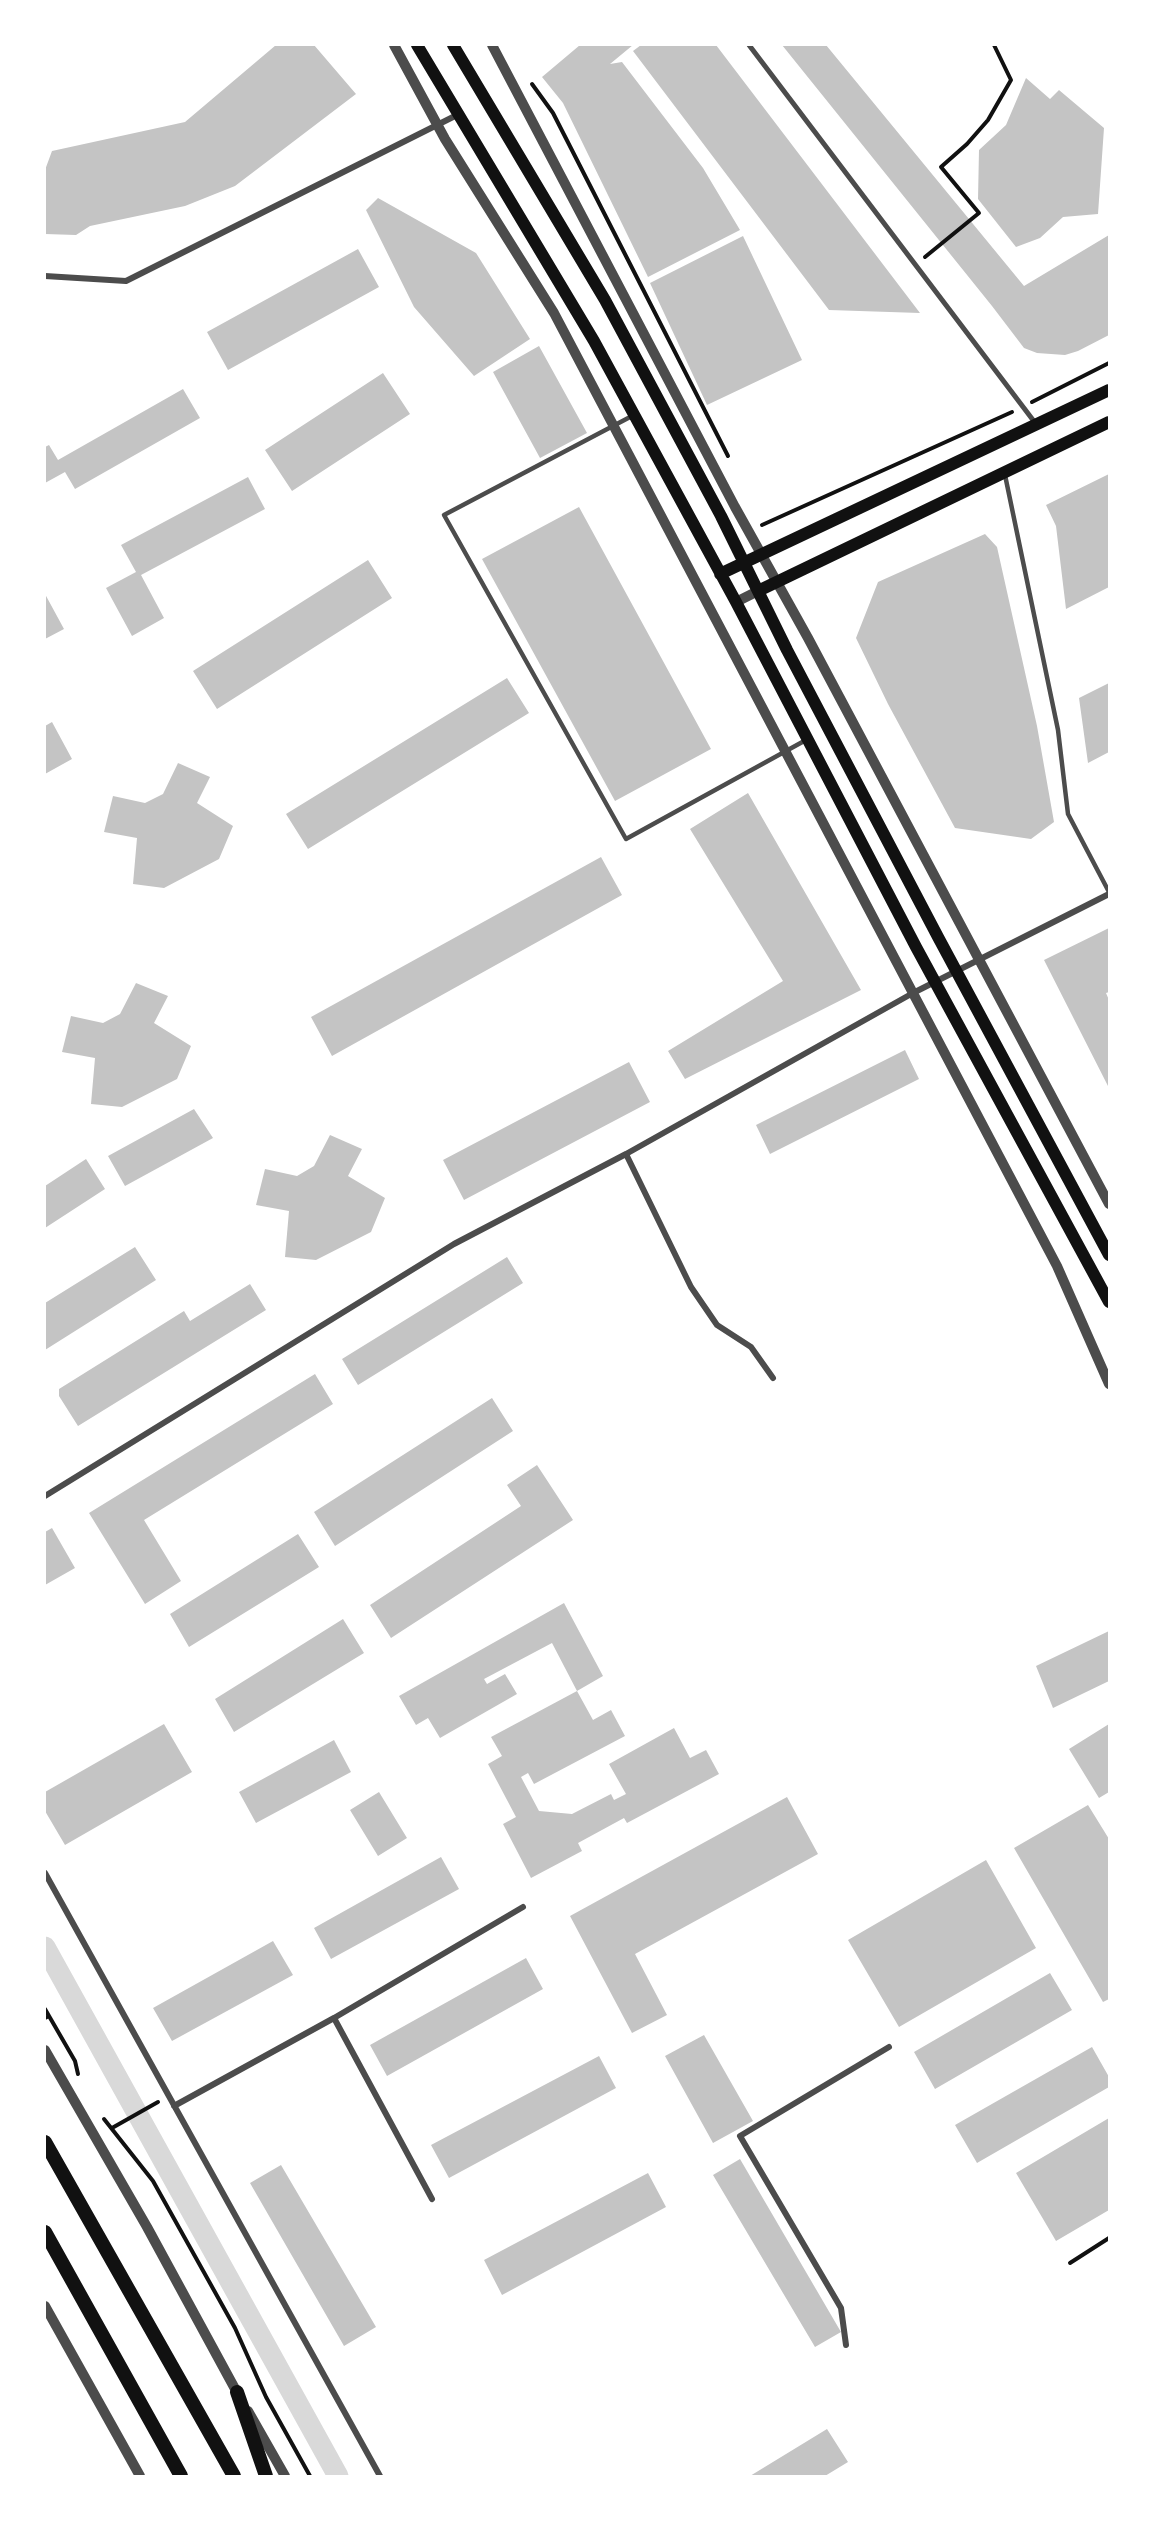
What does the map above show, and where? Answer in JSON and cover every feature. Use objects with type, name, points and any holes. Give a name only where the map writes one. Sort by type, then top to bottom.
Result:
[{"type":"highway","points":[[45,2142],[234,2476]]},
{"type":"highway","points":[[45,2232],[181,2476]]},
{"type":"highway","points":[[237,2392],[266,2476]]},
{"type":"main road","points":[[417,45],[576,310],[634,415],[1109,1302]]},
{"type":"main road","points":[[453,45],[605,300],[956,971],[1109,1255]]},
{"type":"main road","points":[[720,574],[1109,390]]},
{"type":"main road","points":[[758,591],[1109,422]]},
{"type":"street","points":[[394,45],[437,125],[554,313],[1057,1266],[1109,1384]]},
{"type":"street","points":[[492,45],[1109,1204]]},
{"type":"street","points":[[749,45],[1036,424]]},
{"type":"street","points":[[45,276],[126,281],[457,115]]},
{"type":"street","points":[[736,602],[758,591]]},
{"type":"street","points":[[46,1492],[454,1244],[626,1154],[913,993],[1109,893]]},
{"type":"street","points":[[626,1154],[691,1287],[717,1325],[751,1347],[773,1378]]},
{"type":"street","points":[[45,1873],[380,2476]]},
{"type":"street","points":[[174,2106],[334,2018],[523,1906]]},
{"type":"street","points":[[334,2018],[432,2199]]},
{"type":"street","points":[[846,2345],[841,2308],[740,2136],[889,2047]]},
{"type":"street","points":[[45,2050],[147,2227],[285,2476]]},
{"type":"street","points":[[45,2306],[140,2476]]},
{"type":"lane","points":[[634,415],[444,515],[626,839],[808,739]]},
{"type":"lane","points":[[1005,472],[1058,730],[1068,814],[1109,893]]},
{"type":"path","points":[[915,265],[979,213],[942,167],[988,120],[1011,80],[994,45]]},
{"type":"path","points":[[527,78],[553,113],[731,462]]},
{"type":"path","points":[[757,515],[762,525],[1022,407],[1109,363]]},
{"type":"path","points":[[45,2009],[47,2017],[75,2061],[79,2077]]},
{"type":"path","points":[[112,2128],[169,2096]]},
{"type":"path","points":[[99,2113],[153,2181],[235,2328],[266,2397],[310,2476]]},
{"type":"path","points":[[1070,2263],[1109,2238]]},
{"type":"building","points":[[276,45],[314,45],[356,94],[235,186],[185,206],[90,226],[76,235],[45,234],[45,170],[52,151],[185,122]]},
{"type":"building","points":[[580,45],[633,45],[610,64],[622,62],[703,168],[740,230],[648,277],[563,103],[542,77]]},
{"type":"building","points":[[641,45],[716,45],[920,313],[829,310],[633,51]]},
{"type":"building","points":[[782,45],[826,45],[1024,286],[1109,235],[1109,335],[1065,355],[1037,353],[1024,348]]},
{"type":"building","points":[[1026,78],[1050,99],[1059,90],[1104,128],[1098,214],[1063,217],[1040,238],[1016,247],[978,199],[979,150],[1006,125]]},
{"type":"building","points":[[378,198],[476,253],[530,339],[474,376],[414,307],[366,210]]},
{"type":"building","points":[[743,236],[802,360],[707,405],[650,283]]},
{"type":"building","points":[[358,249],[379,287],[228,370],[207,332]]},
{"type":"building","points":[[539,346],[587,433],[540,458],[493,372]]},
{"type":"building","points":[[383,373],[410,414],[292,491],[265,450]]},
{"type":"building","points":[[183,389],[200,418],[75,489],[65,472],[45,483],[45,447],[49,445],[58,460]]},
{"type":"building","points":[[1109,474],[1109,587],[1066,609],[1056,526],[1046,505]]},
{"type":"building","points":[[248,477],[265,509],[141,575],[164,618],[132,636],[106,588],[136,572],[121,545]]},
{"type":"building","points":[[579,507],[711,749],[615,801],[482,559]]},
{"type":"building","points":[[985,534],[997,547],[1037,726],[1054,822],[1031,839],[955,828],[888,704],[856,638],[878,582]]},
{"type":"building","points":[[368,560],[392,598],[217,709],[193,671]]},
{"type":"building","points":[[45,594],[64,629],[45,639]]},
{"type":"building","points":[[507,678],[529,713],[308,849],[286,814]]},
{"type":"building","points":[[1109,683],[1109,752],[1088,763],[1079,698]]},
{"type":"building","points":[[52,722],[72,759],[45,774],[45,726]]},
{"type":"building","points":[[178,763],[210,777],[197,803],[233,826],[219,859],[164,888],[133,884],[137,838],[104,832],[113,796],[145,803],[163,794]]},
{"type":"building","points":[[748,793],[861,990],[685,1079],[668,1051],[783,981],[690,829]]},
{"type":"building","points":[[601,857],[622,895],[332,1056],[311,1017]]},
{"type":"building","points":[[1109,928],[1109,992],[1106,993],[1109,1000],[1109,1088],[1044,960]]},
{"type":"building","points":[[136,983],[168,996],[154,1023],[191,1046],[177,1079],[122,1107],[91,1104],[95,1058],[62,1052],[71,1016],[103,1023],[120,1014]]},
{"type":"building","points":[[905,1050],[919,1079],[770,1154],[756,1125]]},
{"type":"building","points":[[629,1062],[650,1102],[464,1200],[443,1160]]},
{"type":"building","points":[[194,1109],[213,1138],[125,1186],[108,1156]]},
{"type":"building","points":[[330,1135],[362,1149],[348,1176],[385,1198],[371,1232],[316,1260],[285,1257],[289,1211],[256,1205],[265,1169],[297,1176],[314,1166]]},
{"type":"building","points":[[86,1159],[105,1189],[45,1228],[45,1186]]},
{"type":"building","points":[[135,1247],[156,1280],[45,1350],[45,1303]]},
{"type":"building","points":[[507,1257],[523,1283],[358,1385],[342,1359]]},
{"type":"building","points":[[250,1284],[266,1310],[78,1426],[59,1396],[59,1389],[184,1311],[190,1321]]},
{"type":"building","points":[[315,1374],[333,1404],[144,1520],[181,1581],[145,1604],[89,1513]]},
{"type":"building","points":[[492,1398],[513,1431],[335,1546],[314,1512]]},
{"type":"building","points":[[537,1465],[573,1520],[391,1638],[370,1605],[521,1506],[507,1485]]},
{"type":"building","points":[[52,1528],[75,1568],[45,1585],[45,1532]]},
{"type":"building","points":[[298,1534],[319,1567],[189,1647],[170,1614]]},
{"type":"building","points":[[564,1603],[603,1676],[577,1691],[552,1643],[484,1679],[487,1684],[505,1674],[517,1694],[440,1738],[428,1718],[416,1725],[399,1696]]},
{"type":"building","points":[[343,1619],[364,1653],[234,1732],[215,1699]]},
{"type":"building","points":[[1109,1631],[1109,1681],[1053,1708],[1036,1666]]},
{"type":"building","points":[[577,1691],[593,1720],[611,1710],[625,1736],[534,1784],[528,1773],[521,1777],[539,1811],[572,1814],[611,1794],[614,1800],[626,1794],[609,1764],[674,1728],[690,1758],[706,1750],[719,1774],[627,1823],[624,1818],[578,1843],[582,1851],[531,1878],[503,1824],[516,1817],[488,1764],[502,1756],[491,1737]]},
{"type":"building","points":[[164,1724],[192,1772],[65,1845],[45,1811],[45,1792]]},
{"type":"building","points":[[1109,1724],[1109,1792],[1099,1798],[1069,1749]]},
{"type":"building","points":[[334,1740],[351,1772],[256,1823],[239,1792]]},
{"type":"building","points":[[379,1792],[407,1838],[378,1856],[350,1810]]},
{"type":"building","points":[[787,1797],[818,1854],[635,1954],[667,2015],[632,2033],[570,1916]]},
{"type":"building","points":[[1088,1805],[1109,1839],[1109,1999],[1103,2002],[1014,1848]]},
{"type":"building","points":[[441,1857],[459,1889],[331,1959],[314,1928]]},
{"type":"building","points":[[986,1860],[1036,1948],[899,2027],[848,1940]]},
{"type":"building","points":[[273,1941],[293,1975],[172,2041],[153,2008]]},
{"type":"building","points":[[526,1958],[543,1989],[387,2076],[370,2045]]},
{"type":"building","points":[[1050,1973],[1072,2010],[935,2089],[914,2052]]},
{"type":"building","points":[[704,2035],[753,2121],[713,2143],[665,2056]]},
{"type":"building","points":[[1092,2047],[1109,2077],[1109,2087],[977,2163],[955,2125]]},
{"type":"building","points":[[599,2056],[616,2088],[449,2178],[431,2145]]},
{"type":"building","points":[[1109,2118],[1109,2210],[1056,2241],[1016,2173]]},
{"type":"building","points":[[740,2159],[841,2332],[815,2347],[713,2175]]},
{"type":"building","points":[[281,2165],[376,2327],[344,2346],[250,2183]]},
{"type":"building","points":[[648,2173],[666,2207],[502,2295],[484,2260]]},
{"type":"building","points":[[827,2429],[848,2462],[825,2476],[750,2476]]},
{"type":"waterway","points":[[45,1947],[338,2476]]}]
